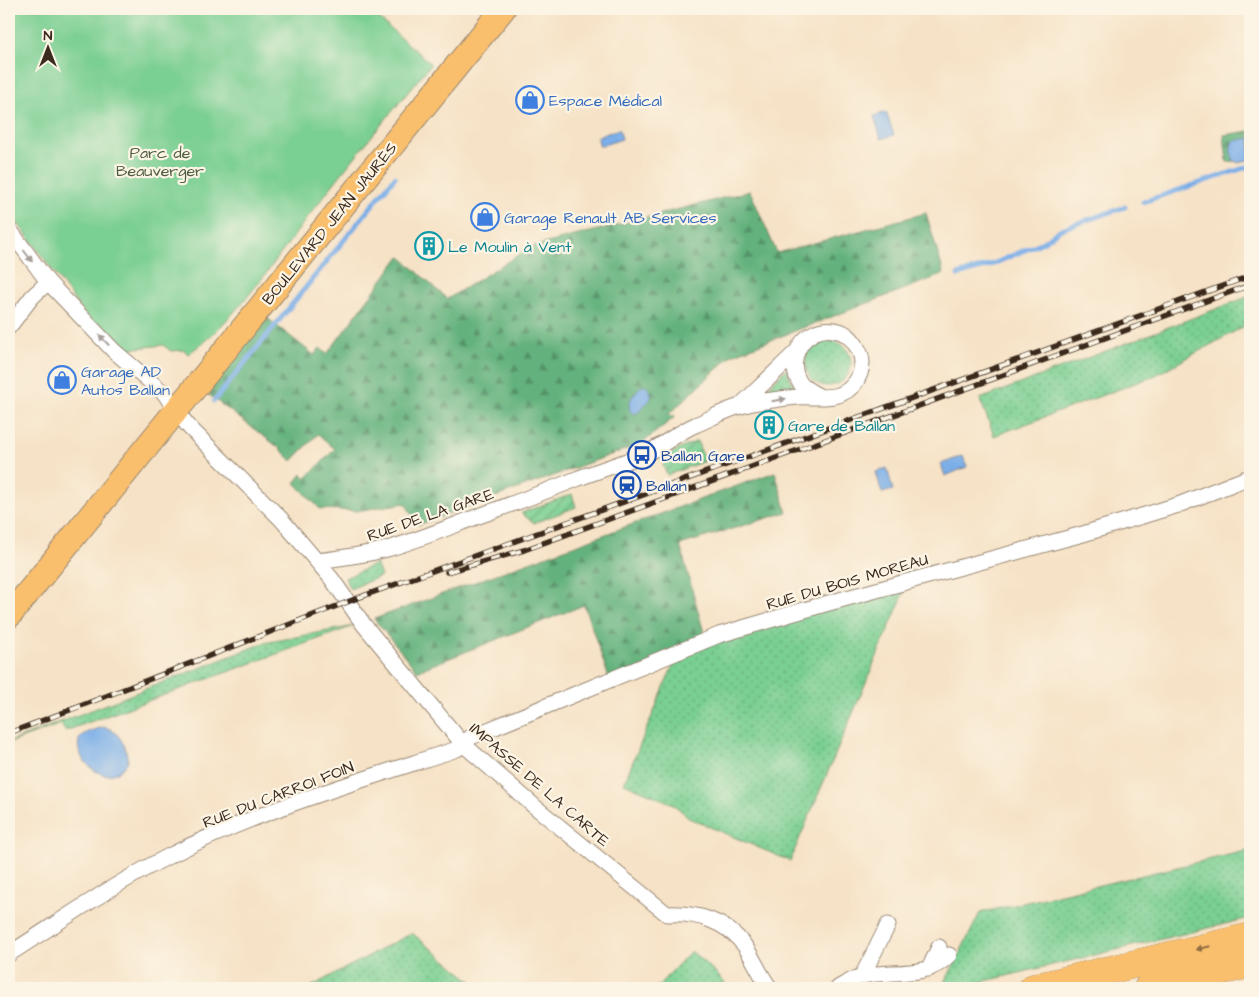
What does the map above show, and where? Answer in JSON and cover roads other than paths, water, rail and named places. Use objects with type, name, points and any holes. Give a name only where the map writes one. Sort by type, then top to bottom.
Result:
[{"type":"highway","points":[[1033,988],[1250,937]]},
{"type":"highway","points":[[1148,988],[1250,964]]},
{"type":"main road","name":"BOULEVARD JEAN JAURÈS","points":[[9,616],[505,9]]},
{"type":"street","points":[[9,229],[48,282],[114,351],[165,394],[190,428],[281,519],[317,561]]},
{"type":"street","points":[[9,327],[32,297],[48,282]]},
{"type":"street","name":"RUE DE LA GARE","points":[[317,561],[357,556],[388,548],[507,506],[642,455],[693,426],[740,406],[796,397],[840,395],[849,390],[861,372],[860,351],[854,341],[845,334],[834,330],[822,330],[811,334],[802,341],[796,352],[740,406]]},
{"type":"street","points":[[796,352],[795,368],[801,384],[819,396]]},
{"type":"street","name":"RUE DU BOIS MOREAU","points":[[463,744],[471,737],[719,636],[825,604],[1083,534],[1178,505],[1250,477]]},
{"type":"street","name":"IMPASSE DE LA CARTE","points":[[317,561],[364,625],[463,744],[534,806],[667,914],[682,913],[708,919],[727,928],[743,944],[770,988]]},
{"type":"street","name":"RUE DU CARROI FOIN","points":[[9,954],[125,880],[167,857],[245,822],[457,749],[463,744]]},
{"type":"street","points":[[862,976],[888,924]]},
{"type":"street","points":[[838,988],[862,976],[929,969],[938,965],[944,951]]},
{"type":"water","points":[[886,112],[894,135],[881,139],[874,116]]},
{"type":"water","points":[[619,129],[622,139],[600,146],[597,137]]},
{"type":"water","points":[[1250,138],[1250,159],[1239,163],[1234,161],[1231,151],[1233,141]]},
{"type":"water","points":[[641,386],[647,386],[651,398],[639,412],[634,414],[630,411],[629,404]]},
{"type":"water","points":[[963,456],[967,467],[945,476],[941,464]]},
{"type":"water","points":[[887,468],[893,490],[882,493],[876,472]]},
{"type":"water","points":[[105,727],[115,732],[121,740],[126,750],[128,761],[119,771],[110,775],[101,774],[92,769],[80,754],[78,745],[80,738],[85,734]]},
{"type":"waterway","points":[[1143,202],[1250,166]]},
{"type":"waterway","points":[[214,401],[395,177]]},
{"type":"waterway","points":[[958,275],[991,265],[1043,242],[1061,229],[1125,207]]},
{"type":"railway","points":[[9,733],[363,596],[1250,276]]},
{"type":"railway","points":[[447,572],[524,550],[1250,285]]},
{"type":"place","name":"Espace Médical","points":[[530,100]]},
{"type":"place","name":"Garage Renault AB Services","points":[[485,217]]},
{"type":"place","name":"Le Moulin à Vent","points":[[429,246]]},
{"type":"place","name":"Garage AD Autos Ballan","points":[[62,380]]},
{"type":"place","name":"Gare de Ballan","points":[[769,425]]},
{"type":"place","name":"Ballan Gare","points":[[642,455]]},
{"type":"place","name":"Ballan","points":[[627,485]]},
{"type":"park label","name":"Parc de Beauverger","points":[[160,161]]}]
